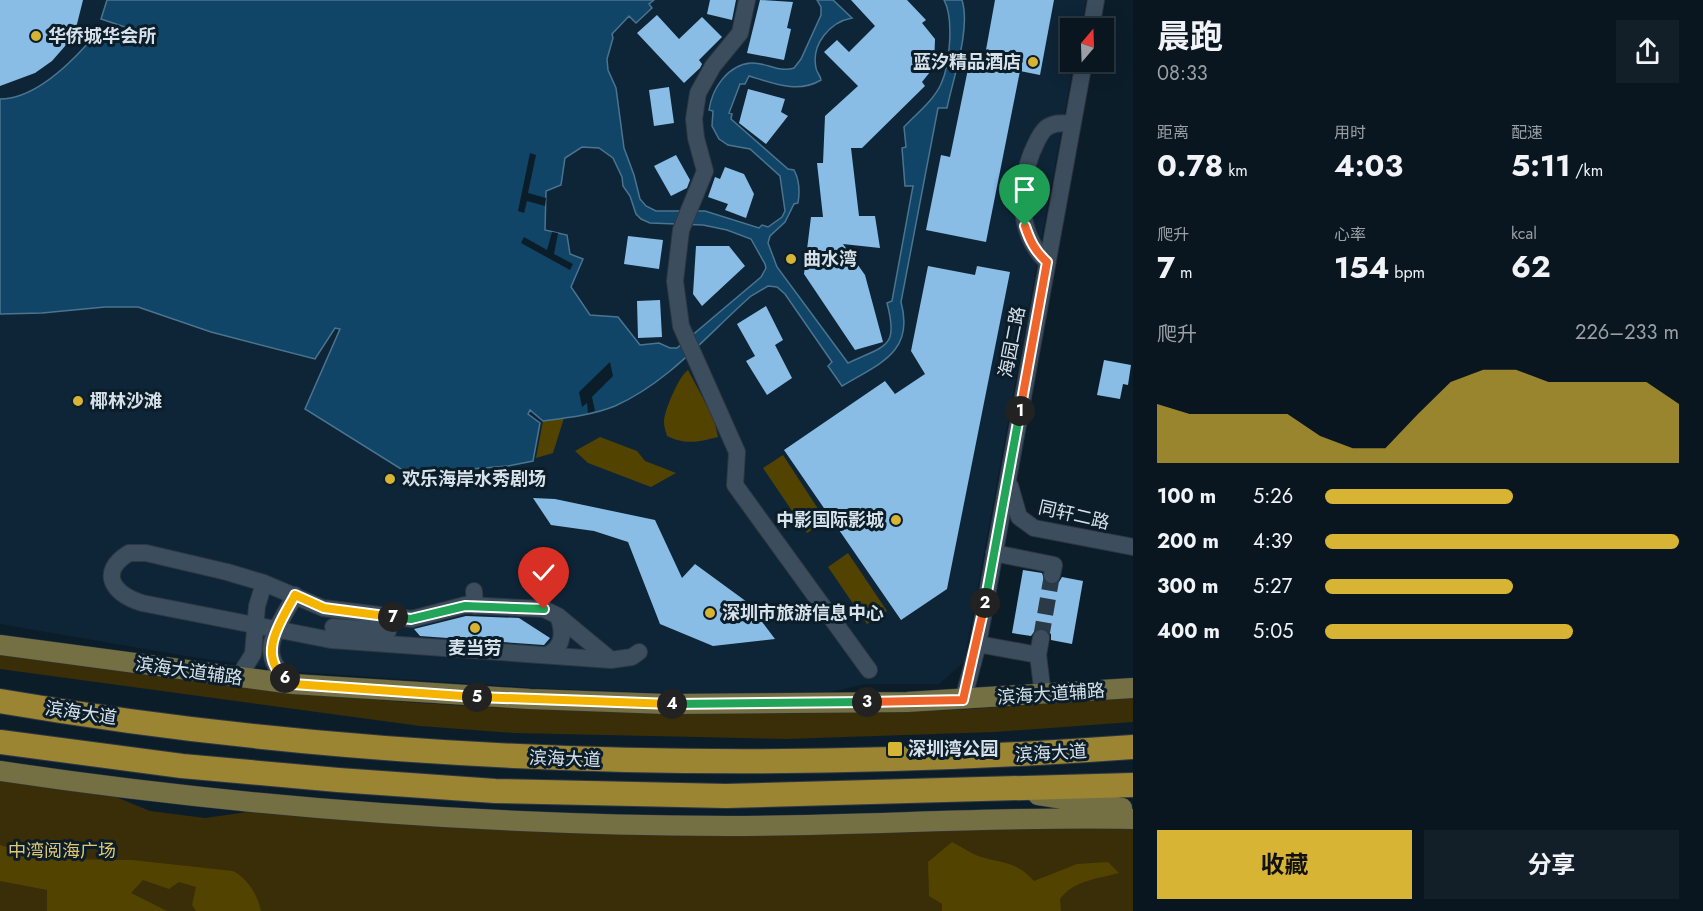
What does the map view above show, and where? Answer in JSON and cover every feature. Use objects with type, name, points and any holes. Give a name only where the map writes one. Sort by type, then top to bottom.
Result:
[{"type":"highway","name":"滨海大道","points":[[0,700],[189,728],[342,744],[551,759],[742,763],[900,760],[1133,747]]},
{"type":"highway","name":"滨海大道","points":[[0,742],[182,766],[495,791],[726,796],[1133,785]]},
{"type":"main road","name":"滨海大道辅路","points":[[0,645],[293,684],[441,695],[666,704],[963,700],[1133,688]]},
{"type":"main road","points":[[0,771],[183,796],[302,808],[463,819],[729,826],[1049,818],[1133,819]]},
{"type":"main road","points":[[1003,790],[1133,810]]},
{"type":"street","points":[[747,0],[740,33],[713,66],[698,93],[694,119],[696,138],[705,171],[681,230],[675,281],[681,326],[737,452],[735,485],[869,670]]},
{"type":"street","points":[[1092,18],[1096,0]]},
{"type":"street","name":"海园二路","points":[[963,700],[978,644],[1082,72]]},
{"type":"street","points":[[1047,262],[1037,253],[1025,226],[1022,191],[1028,162],[1039,135],[1047,127],[1057,123],[1073,123]]},
{"type":"street","name":"同轩二路","points":[[1008,473],[1014,507],[1025,523],[1057,534],[1133,547]]},
{"type":"street","points":[[388,631],[276,631],[129,599],[115,586],[112,569],[118,560],[129,554],[146,552],[264,583],[324,608],[411,619],[465,606],[474,598],[535,608],[558,616],[611,660]]},
{"type":"street","points":[[994,553],[1054,565],[1052,575]]},
{"type":"street","points":[[238,678],[253,654],[257,606],[264,583]]},
{"type":"street","points":[[293,684],[279,672],[272,661],[272,646],[276,631],[295,595]]},
{"type":"street","points":[[324,608],[326,632]]},
{"type":"street","points":[[547,655],[554,651],[562,640],[558,616]]},
{"type":"street","points":[[326,632],[611,660],[632,657],[639,652]]},
{"type":"street","points":[[978,644],[1040,646],[1043,695]]},
{"type":"shaded area","points":[[0,0],[1086,0],[1083,18],[1060,18],[1060,72],[1072,72],[964,662],[939,684],[864,684],[828,693],[663,693],[536,688],[298,672],[186,656],[0,624]]},
{"type":"shaded area","points":[[688,370],[714,419],[718,437],[692,442],[680,441],[667,436],[664,422],[666,410],[676,386]]},
{"type":"shaded area","points":[[564,418],[553,453],[536,458],[543,421]]},
{"type":"shaded area","points":[[600,437],[637,451],[645,461],[676,473],[651,487],[588,463],[575,451]]},
{"type":"shaded area","points":[[783,455],[826,521],[807,533],[763,468]]},
{"type":"shaded area","points":[[848,553],[887,611],[867,624],[828,567]]},
{"type":"shaded area","points":[[952,842],[978,856],[1021,869],[1034,881],[1077,864],[1108,862],[1119,873],[1087,881],[1072,888],[1060,899],[1061,911],[942,911],[942,904],[929,896],[928,862]]},
{"type":"shaded area","points":[[0,845],[50,859],[132,860],[233,871],[251,888],[261,911],[196,911],[192,905],[196,887],[179,882],[169,889],[143,880],[131,893],[167,911],[47,911],[47,890],[0,881]]},
{"type":"green space","points":[[0,654],[190,680],[332,696],[448,705],[583,711],[787,713],[922,711],[1133,696],[1133,722],[995,732],[786,739],[514,733],[420,726],[0,669]]},
{"type":"green space","name":"中湾阅海广场","points":[[0,780],[116,797],[150,811],[205,818],[247,812],[370,822],[1044,823],[1133,828],[1133,911],[0,911]]},
{"type":"water","points":[[107,0],[654,0],[649,4],[652,8],[636,23],[629,16],[612,34],[607,59],[608,70],[616,88],[624,148],[640,199],[646,206],[656,211],[705,211],[759,228],[762,225],[768,227],[782,217],[785,211],[780,176],[750,149],[728,145],[719,139],[712,126],[713,111],[709,110],[713,94],[728,73],[742,65],[757,63],[783,69],[794,68],[801,59],[821,15],[821,7],[817,0],[833,0],[852,18],[836,24],[819,43],[815,59],[816,70],[821,80],[794,87],[749,76],[745,84],[740,84],[729,113],[732,114],[731,119],[796,174],[799,186],[798,203],[794,204],[785,222],[770,236],[768,243],[777,267],[848,363],[880,348],[890,337],[887,303],[892,301],[913,186],[905,186],[902,148],[906,147],[904,127],[934,96],[944,76],[949,54],[950,29],[944,0],[962,0],[964,12],[963,39],[947,108],[938,108],[901,302],[904,319],[903,334],[890,355],[842,386],[828,366],[832,362],[785,294],[777,287],[768,286],[751,296],[670,371],[635,396],[607,409],[561,419],[543,421],[530,410],[528,414],[540,423],[533,461],[508,466],[409,474],[305,409],[340,329],[335,328],[315,359],[211,332],[138,307],[0,314],[0,99],[14,97],[40,85],[65,66],[96,34],[120,42],[125,27],[101,19]],"holes":[[[582,147],[599,148],[613,158],[622,177],[623,186],[630,196],[636,214],[641,219],[650,223],[703,225],[727,230],[751,239],[765,264],[766,268],[761,277],[677,348],[670,348],[659,343],[640,345],[618,317],[590,315],[571,287],[583,259],[570,254],[567,235],[545,230],[546,191],[561,185],[565,158]]]},
{"type":"pier","points":[[530,153],[536,155],[528,193],[546,198],[545,206],[527,201],[524,213],[518,211]]},
{"type":"pier","points":[[552,232],[558,233],[554,254],[573,264],[570,270],[521,243],[524,237],[547,250]]},
{"type":"pier","points":[[610,362],[613,376],[592,397],[595,411],[588,413],[587,403],[582,407],[579,392]]},
{"type":"building","name":"华侨城华会所","points":[[0,0],[83,0],[76,28],[66,45],[52,61],[35,73],[0,86]]},
{"type":"building","points":[[710,0],[736,0],[732,20],[707,14]]},
{"type":"building","points":[[760,0],[793,2],[787,28],[791,29],[784,60],[747,53]]},
{"type":"building","points":[[851,0],[907,0],[926,20],[922,23],[935,39],[934,67],[922,82],[925,86],[862,148],[851,148],[859,216],[875,216],[880,248],[843,244],[865,275],[883,342],[855,350],[804,274],[811,217],[823,217],[817,163],[823,163],[825,116],[858,86],[824,52],[837,40],[849,52],[875,26]]},
{"type":"building","points":[[995,0],[1054,0],[1040,75],[1020,71],[986,242],[926,230],[941,155],[950,157],[968,69],[982,72]]},
{"type":"building","points":[[657,15],[679,39],[702,17],[722,37],[699,60],[702,64],[700,68],[684,83],[637,33]]},
{"type":"building","points":[[669,87],[674,123],[654,126],[649,90]]},
{"type":"building","points":[[748,89],[785,99],[781,112],[788,116],[766,144],[739,123]]},
{"type":"building","points":[[676,155],[690,180],[687,188],[671,196],[654,166]]},
{"type":"building","points":[[725,167],[744,174],[754,194],[746,218],[725,210],[728,204],[708,197],[715,177],[720,179]]},
{"type":"building","points":[[628,236],[663,240],[659,269],[624,264]]},
{"type":"building","points":[[696,246],[729,246],[745,266],[702,306],[693,294]]},
{"type":"building","name":"中影国际影城","points":[[928,266],[975,275],[977,266],[1010,272],[947,589],[901,620],[784,450],[885,381],[895,394],[925,374],[911,351]]},
{"type":"building","points":[[660,300],[662,337],[638,338],[637,301]]},
{"type":"building","points":[[766,306],[783,340],[775,345],[792,378],[767,395],[746,361],[755,356],[737,324]]},
{"type":"building","points":[[1104,360],[1131,365],[1128,385],[1123,384],[1120,399],[1097,395]]},
{"type":"building","points":[[533,498],[555,499],[655,520],[682,578],[695,564],[747,602],[775,639],[713,646],[660,624],[628,542],[594,531],[551,525]]},
{"type":"building","points":[[1023,570],[1042,573],[1045,582],[1051,585],[1059,582],[1062,577],[1083,581],[1072,644],[1051,640],[1051,634],[1043,628],[1037,628],[1031,636],[1012,633]]},
{"type":"building","name":"麦当劳","points":[[466,616],[519,618],[550,638],[544,645],[420,636],[414,629]]},
{"type":"tunnel","points":[[1041,638],[1052,575]]},
{"type":"place","name":"华侨城华会所","points":[[36,36]]},
{"type":"place","name":"蓝汐精品酒店","points":[[1033,62]]},
{"type":"place","name":"曲水湾","points":[[791,259]]},
{"type":"place","name":"椰林沙滩","points":[[78,401]]},
{"type":"place","name":"欢乐海岸水秀剧场","points":[[390,479]]},
{"type":"place","name":"中影国际影城","points":[[896,520]]},
{"type":"place","name":"深圳市旅游信息中心","points":[[710,613]]},
{"type":"place","name":"麦当劳","points":[[475,628]]},
{"type":"place","name":"深圳湾公园","points":[[895,749]]},
{"type":"route","points":[[544,609],[465,606],[411,619],[324,608],[295,595],[276,631],[271,658],[273,665],[293,684],[441,695],[666,704],[963,700],[978,644],[1047,262],[1037,253],[1025,226]]}]
